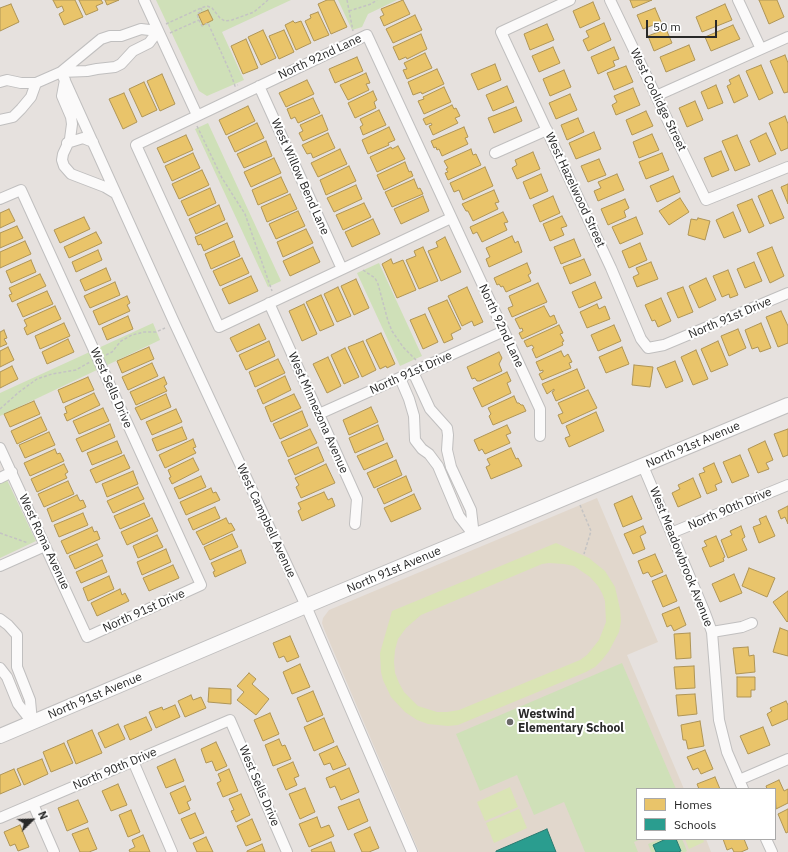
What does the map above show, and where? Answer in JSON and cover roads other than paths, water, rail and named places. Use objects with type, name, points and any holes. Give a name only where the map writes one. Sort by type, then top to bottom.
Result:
[{"type":"main road","name":"North 91st Avenue","points":[[0,736],[306,606],[788,405]]},
{"type":"street","points":[[144,0],[197,116]]},
{"type":"street","name":"West Hazelwood Street","points":[[570,0],[501,32],[611,268],[641,339],[648,348]]},
{"type":"street","name":"West Coolidge Street","points":[[610,0],[706,200],[788,167]]},
{"type":"street","points":[[738,0],[761,49]]},
{"type":"street","points":[[115,192],[71,174],[64,166],[62,160],[72,131],[72,124],[71,117],[62,96],[63,76],[101,39],[110,36],[121,36],[142,29],[158,31]]},
{"type":"street","points":[[0,82],[7,80],[21,83],[36,83],[87,71],[115,67],[121,64],[133,51],[148,43],[158,31]]},
{"type":"street","name":"North 92nd Lane","points":[[269,303],[219,326],[136,144],[367,35],[540,409],[540,436]]},
{"type":"street","points":[[656,96],[788,37]]},
{"type":"street","name":"West Campbell Avenue","points":[[63,76],[175,324],[306,606],[412,852]]},
{"type":"street","points":[[0,120],[13,117],[21,109],[31,97],[36,83]]},
{"type":"street","name":"West Willow Bend Lane","points":[[259,86],[342,269]]},
{"type":"street","points":[[495,153],[547,130]]},
{"type":"street","points":[[67,143],[83,138],[93,142]]},
{"type":"street","name":"West Sells Drive","points":[[0,199],[21,190],[201,585]]},
{"type":"street","points":[[269,303],[451,218]]},
{"type":"street","name":"North 91st Drive","points":[[648,348],[664,345],[788,293]]},
{"type":"street","name":"West Minnezona Avenue","points":[[269,303],[357,499],[355,524]]},
{"type":"street","name":"North 91st Drive","points":[[319,414],[504,331]]},
{"type":"street","points":[[417,370],[430,409],[447,428],[447,450],[451,467],[471,510],[474,536]]},
{"type":"street","points":[[400,378],[410,398],[414,416],[416,440],[422,449],[429,454],[438,466],[459,516],[474,536]]},
{"type":"street","points":[[414,416],[430,409]]},
{"type":"street","name":"West Roma Avenue","points":[[0,448],[87,637]]},
{"type":"street","name":"West Meadowbrook Avenue","points":[[643,466],[712,632],[719,720],[726,752],[741,784]]},
{"type":"street","points":[[0,478],[12,472]]},
{"type":"street","name":"North 90th Drive","points":[[671,533],[788,484]]},
{"type":"street","points":[[0,566],[45,546]]},
{"type":"street","name":"North 91st Drive","points":[[87,637],[201,585]]},
{"type":"street","points":[[0,620],[8,625],[17,635],[17,666],[30,700],[32,722]]},
{"type":"street","points":[[712,632],[742,627],[752,623]]},
{"type":"street","points":[[0,668],[7,677],[18,704],[32,722]]},
{"type":"street","name":"West Sells Drive","points":[[230,720],[287,852]]},
{"type":"street","name":"North 90th Drive","points":[[0,818],[230,720]]},
{"type":"street","points":[[741,784],[788,759]]},
{"type":"street","points":[[133,761],[172,852]]},
{"type":"street","points":[[33,804],[54,852]]},
{"type":"street","points":[[766,840],[772,852]]},
{"type":"place","name":"Westwind Elementary School","points":[[510,722]]}]
